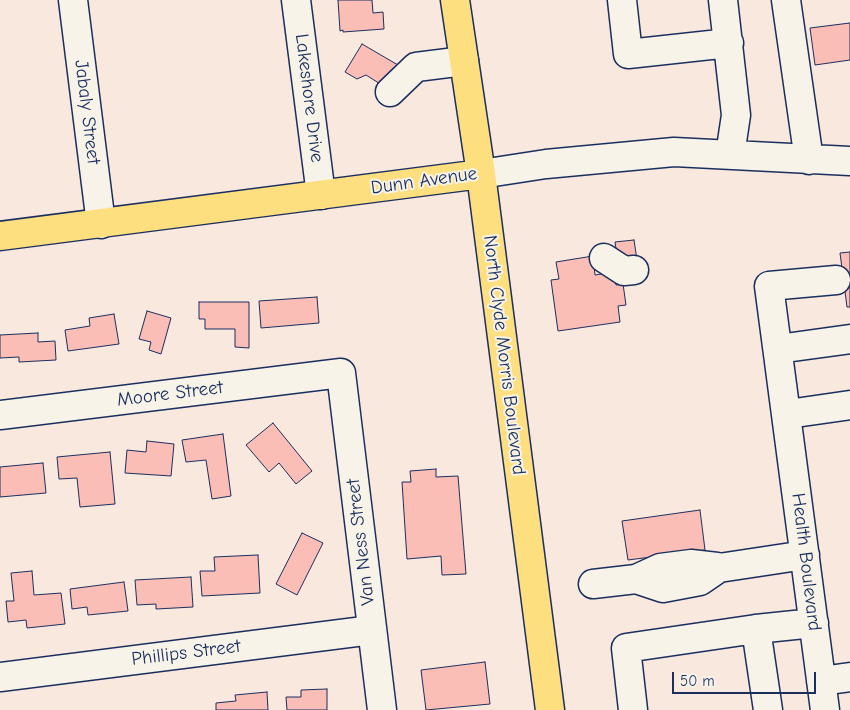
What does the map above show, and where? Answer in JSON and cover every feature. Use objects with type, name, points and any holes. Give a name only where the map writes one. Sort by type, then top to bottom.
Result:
[{"type":"main road","name":"North Clyde Morris Boulevard","points":[[455,0],[481,174],[550,710]]},
{"type":"main road","name":"Dunn Avenue","points":[[0,236],[481,174]]},
{"type":"street","name":"Jabaly Street","points":[[73,0],[101,224]]},
{"type":"street","name":"Lakeshore Drive","points":[[296,0],[321,195]]},
{"type":"street","points":[[622,0],[628,54],[729,43]]},
{"type":"street","points":[[723,0],[736,115],[730,155]]},
{"type":"street","points":[[786,0],[809,160]]},
{"type":"street","points":[[390,92],[416,67],[464,61]]},
{"type":"street","name":"Dunn Avenue","points":[[481,174],[546,164],[674,152],[850,161]]},
{"type":"street","points":[[604,258],[624,270],[634,270]]},
{"type":"street","name":"Health Boulevard","points":[[825,710],[788,414],[769,286],[836,280]]},
{"type":"street","points":[[778,349],[850,339]]},
{"type":"street","name":"Moore Street","points":[[0,415],[340,373]]},
{"type":"street","name":"Van Ness Street","points":[[340,373],[382,710]]},
{"type":"street","points":[[788,414],[850,405]]},
{"type":"street","points":[[593,584],[636,579],[663,588],[700,582],[719,568],[805,555]]},
{"type":"street","points":[[633,710],[626,648],[756,629],[814,623]]},
{"type":"street","points":[[756,629],[768,710]]},
{"type":"street","name":"Phillips Street","points":[[0,677],[372,630]]},
{"type":"street","points":[[822,681],[850,677]]},
{"type":"building","points":[[338,0],[372,0],[373,13],[383,12],[384,29],[340,31]]},
{"type":"building","points":[[850,23],[850,60],[815,65],[810,28]]},
{"type":"building","points":[[362,44],[398,65],[385,87],[366,75],[357,79],[345,72]]},
{"type":"building","points":[[634,240],[637,260],[618,262],[615,242]]},
{"type":"building","points":[[850,252],[850,307],[847,307],[840,253]]},
{"type":"building","points":[[593,256],[595,275],[614,272],[616,285],[623,284],[626,305],[618,306],[620,322],[558,331],[551,280],[559,279],[556,262]]},
{"type":"building","points":[[317,297],[319,323],[261,328],[259,301]]},
{"type":"building","points":[[199,302],[249,302],[249,348],[235,347],[235,329],[205,329],[205,319],[199,319]]},
{"type":"building","points":[[147,311],[171,318],[161,354],[149,350],[151,342],[139,339]]},
{"type":"building","points":[[114,314],[119,344],[68,351],[65,330],[90,326],[89,318]]},
{"type":"building","points":[[38,333],[38,342],[55,341],[56,360],[19,362],[19,357],[0,358],[0,335]]},
{"type":"building","points":[[273,423],[312,471],[296,484],[279,463],[269,472],[246,445]]},
{"type":"building","points":[[223,434],[231,496],[212,499],[206,460],[186,462],[182,440]]},
{"type":"building","points":[[147,441],[174,444],[171,476],[125,473],[127,450],[146,452]]},
{"type":"building","points":[[110,452],[115,504],[80,507],[77,478],[59,479],[57,457]]},
{"type":"building","points":[[43,463],[46,493],[0,497],[0,467]]},
{"type":"building","points":[[436,469],[436,477],[458,476],[466,574],[442,575],[441,556],[407,559],[402,482],[411,482],[410,471]]},
{"type":"building","points":[[700,510],[705,550],[628,560],[622,521]]},
{"type":"building","points":[[302,533],[323,543],[297,595],[276,584]]},
{"type":"building","points":[[258,555],[260,593],[202,596],[200,571],[215,571],[214,557]]},
{"type":"building","points":[[32,571],[34,595],[61,593],[65,624],[27,628],[26,620],[8,622],[6,601],[14,601],[11,573]]},
{"type":"building","points":[[191,577],[193,607],[156,609],[156,604],[137,605],[135,580]]},
{"type":"building","points":[[124,582],[128,611],[88,615],[87,607],[72,609],[70,589]]},
{"type":"building","points":[[485,662],[490,704],[426,710],[421,670]]},
{"type":"building","points":[[327,689],[327,710],[287,710],[286,697],[301,697],[301,690]]},
{"type":"building","points":[[267,692],[268,710],[216,710],[216,703],[236,701],[235,695]]}]
